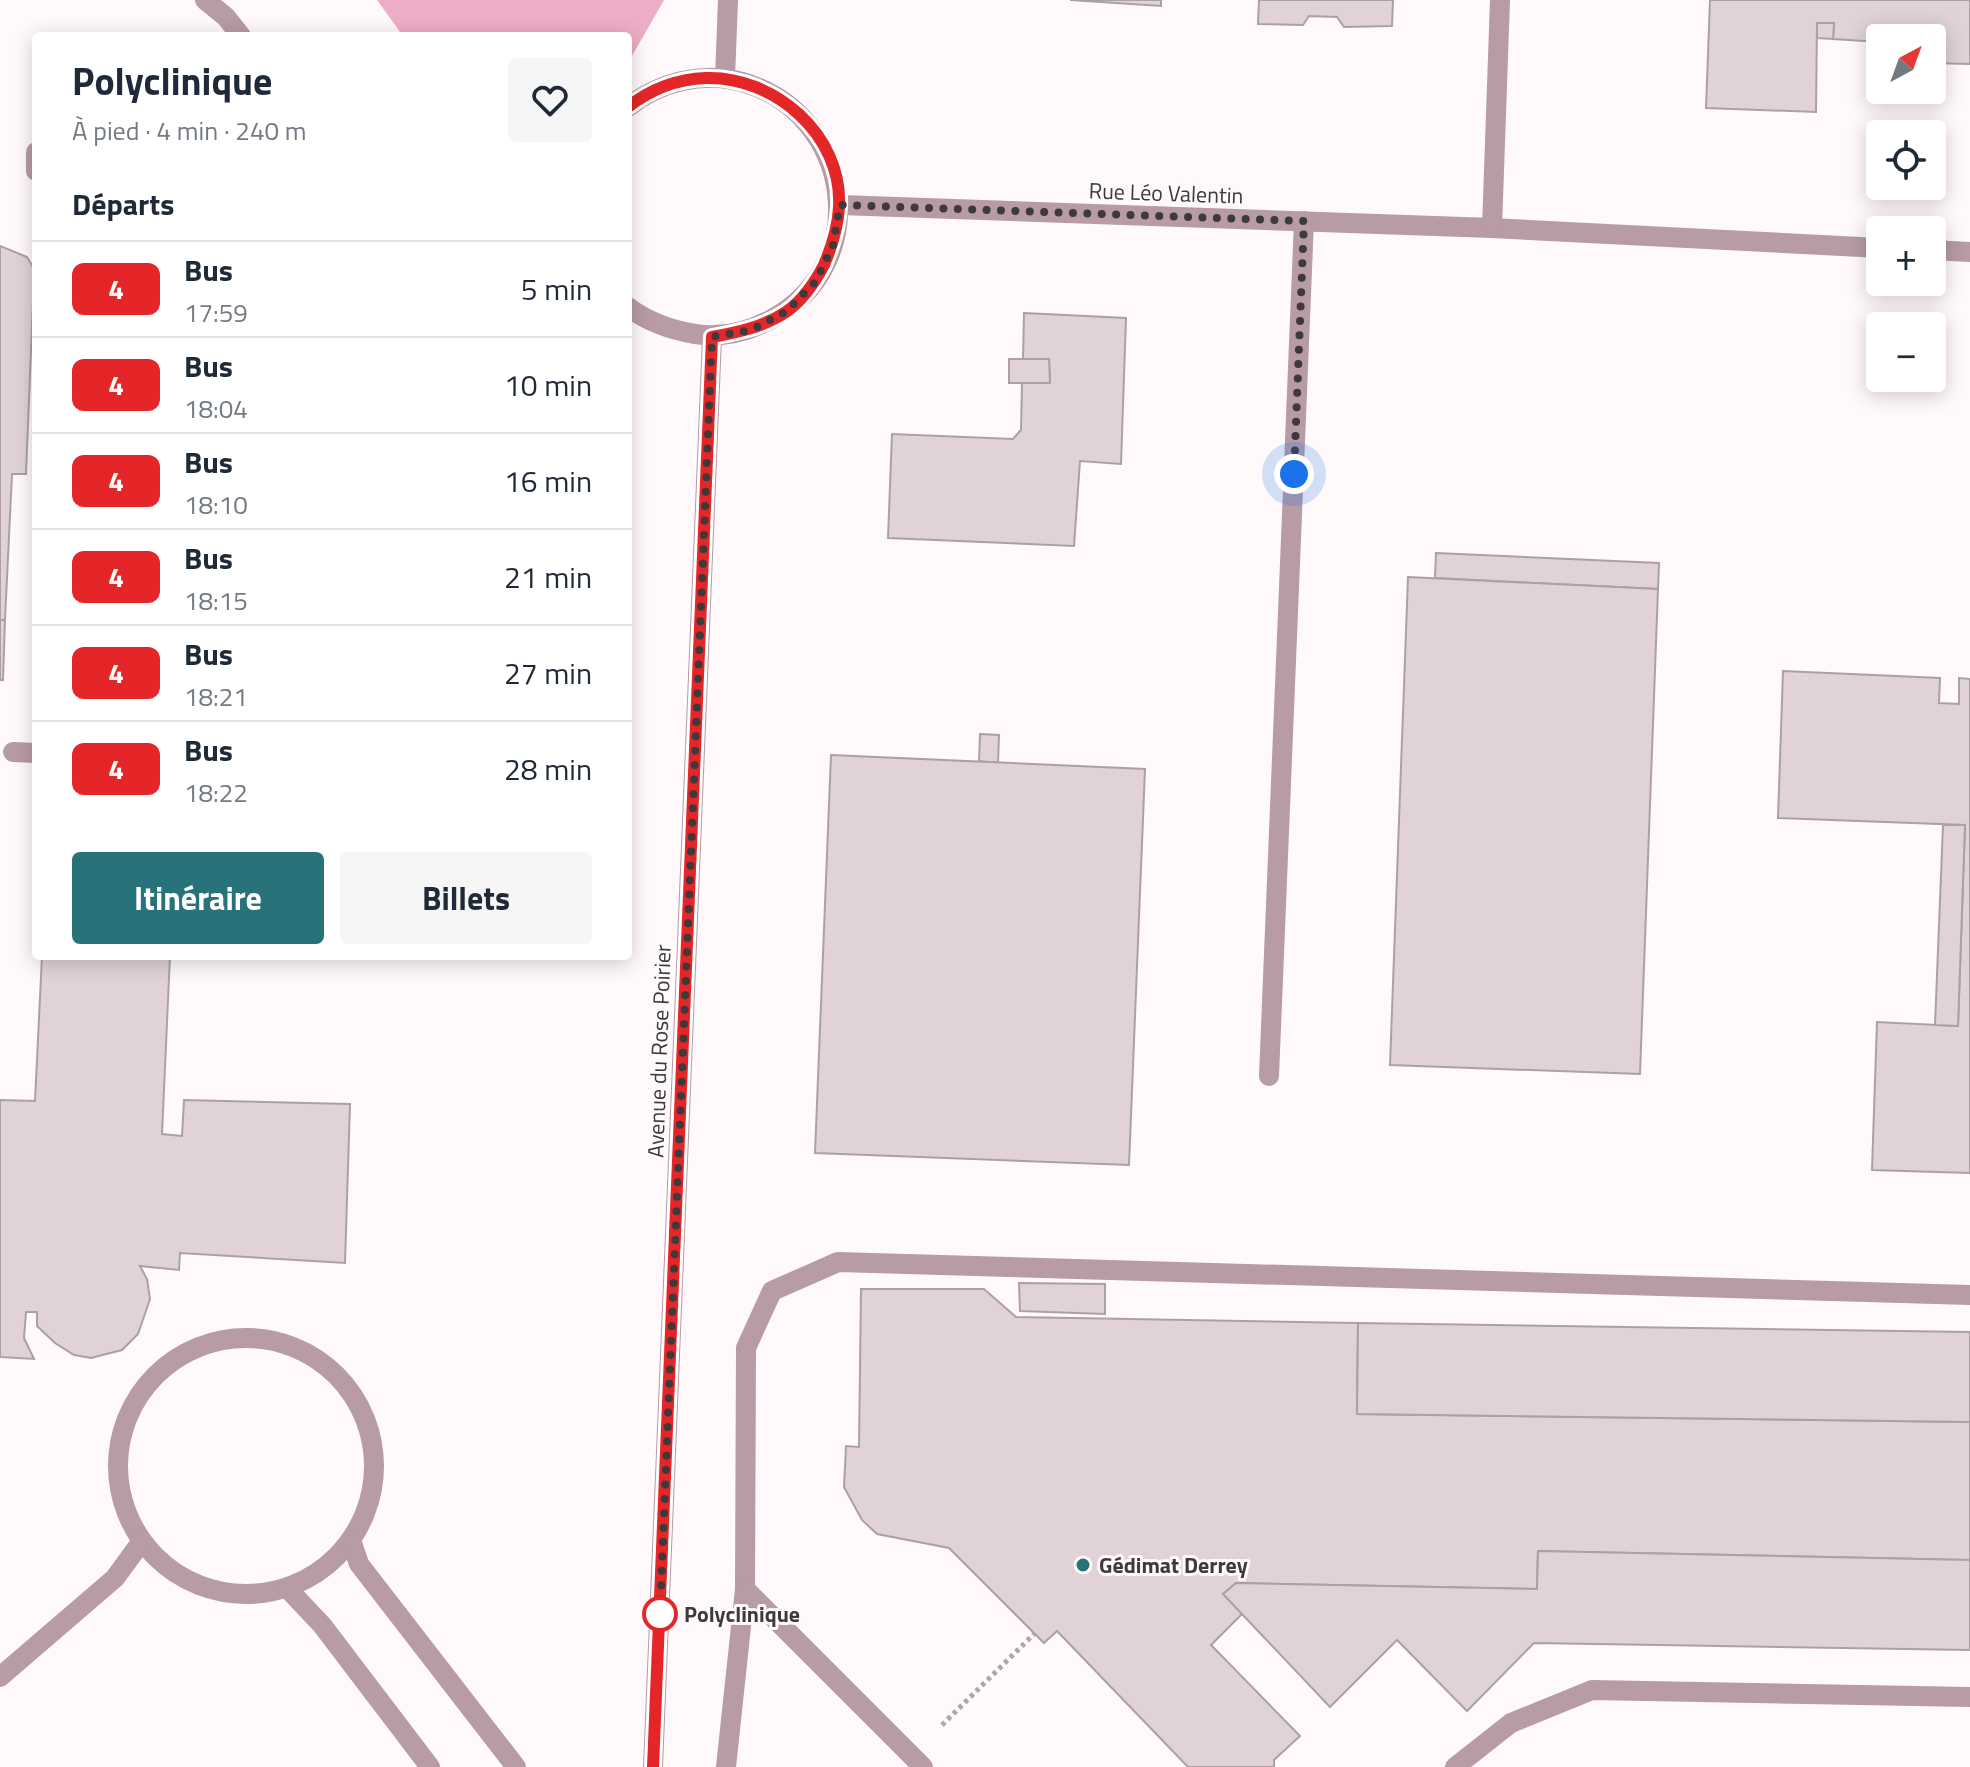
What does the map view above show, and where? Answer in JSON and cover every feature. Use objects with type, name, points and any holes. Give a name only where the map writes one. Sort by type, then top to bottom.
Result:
[{"type":"street","points":[[205,0],[226,17],[238,32]]},
{"type":"street","points":[[725,78],[728,0]]},
{"type":"street","points":[[1492,228],[1500,0]]},
{"type":"street","points":[[632,104],[644,94],[683,79],[725,78],[761,87],[793,107],[817,135],[834,168],[840,205],[833,245],[816,281],[787,311],[751,330],[712,337],[668,329],[632,311]]},
{"type":"street","name":"Rue Léo Valentin","points":[[840,205],[1492,228],[1866,247]]},
{"type":"street","points":[[1269,1076],[1304,221]]},
{"type":"street","points":[[1946,251],[1970,252]]},
{"type":"street","name":"Avenue du Rose Poirier","points":[[653,1767],[712,337]]},
{"type":"street","points":[[13,752],[32,753]]},
{"type":"street","points":[[726,1767],[745,1589],[746,1348],[772,1291],[838,1262],[1970,1295]]},
{"type":"street","points":[[251,1337],[291,1345],[327,1365],[354,1396],[371,1433],[374,1470],[368,1507],[351,1540],[323,1569],[287,1588],[247,1594],[207,1589],[171,1570],[142,1541],[123,1504],[117,1464],[124,1424],[144,1388],[173,1359],[210,1342],[251,1337]]},
{"type":"street","points":[[351,1540],[359,1564],[516,1767]]},
{"type":"street","points":[[0,1677],[115,1578],[142,1541]]},
{"type":"street","points":[[287,1588],[322,1625],[430,1767]]},
{"type":"street","points":[[745,1589],[917,1761]]},
{"type":"street","points":[[1455,1767],[1511,1723],[1592,1690],[1970,1697]]},
{"type":"path","points":[[917,1761],[1035,1633]]},
{"type":"shaded area","points":[[377,0],[664,0],[632,56],[632,32],[400,32]]},
{"type":"building","points":[[1070,0],[1161,0],[1161,6]]},
{"type":"building","points":[[1259,0],[1393,0],[1392,26],[1344,27],[1337,17],[1309,16],[1303,25],[1258,24]]},
{"type":"building","points":[[1710,0],[1970,0],[1970,64],[1946,63],[1946,24],[1866,24],[1866,41],[1833,39],[1834,23],[1817,23],[1816,112],[1706,108]]},
{"type":"building","points":[[1817,23],[1834,23],[1833,39],[1817,38]]},
{"type":"building","points":[[0,246],[27,257],[32,265],[32,326],[26,474],[12,474],[5,620],[0,620]]},
{"type":"building","points":[[1024,313],[1126,318],[1121,464],[1080,461],[1074,546],[888,538],[892,434],[1013,439],[1021,430],[1022,383],[1050,383],[1049,359],[1023,359]]},
{"type":"building","points":[[1009,359],[1049,359],[1050,383],[1009,383]]},
{"type":"building","points":[[1436,553],[1659,563],[1658,589],[1435,578]]},
{"type":"building","points":[[1408,577],[1658,589],[1640,1074],[1390,1065]]},
{"type":"building","points":[[0,620],[5,620],[3,680],[0,680]]},
{"type":"building","points":[[1783,671],[1940,678],[1939,703],[1959,704],[1959,678],[1970,679],[1970,1173],[1872,1170],[1877,1022],[1958,1026],[1965,825],[1778,818]]},
{"type":"building","points":[[980,734],[999,735],[998,763],[979,761]]},
{"type":"building","points":[[831,755],[1145,769],[1129,1165],[815,1153]]},
{"type":"building","points":[[1943,825],[1965,825],[1958,1026],[1935,1025]]},
{"type":"building","points":[[42,960],[170,960],[162,1134],[182,1136],[184,1100],[350,1104],[345,1263],[180,1253],[179,1270],[140,1266],[147,1279],[150,1299],[138,1334],[122,1350],[91,1358],[74,1355],[37,1326],[37,1312],[26,1312],[24,1338],[34,1359],[0,1357],[0,1100],[35,1101]]},
{"type":"building","points":[[1019,1283],[1105,1284],[1105,1314],[1020,1311]]},
{"type":"building","points":[[861,1289],[984,1289],[1016,1317],[1358,1323],[1357,1414],[1970,1422],[1970,1560],[1538,1551],[1537,1589],[1236,1583],[1223,1594],[1243,1613],[1211,1645],[1300,1736],[1274,1760],[1274,1767],[1188,1767],[1057,1631],[1044,1643],[949,1548],[877,1534],[862,1520],[844,1487],[846,1446],[859,1447]]},
{"type":"building","points":[[1358,1323],[1970,1332],[1970,1422],[1357,1414]]},
{"type":"building","points":[[1538,1551],[1970,1560],[1970,1650],[1534,1643],[1467,1711],[1397,1640],[1330,1707],[1223,1594],[1236,1583],[1537,1589]]},
{"type":"bus line","name":"4","points":[[632,104],[644,94],[683,79],[725,78],[761,87],[793,107],[817,135],[834,168],[840,205],[833,245],[816,281],[787,311],[751,330],[712,337],[653,1767]]},
{"type":"place","name":"Gédimat Derrey","points":[[1083,1565]]},
{"type":"place","name":"Polyclinique","points":[[660,1614]]},
{"type":"route","points":[[660,1614],[712,337],[751,330],[787,311],[816,281],[833,245],[840,205],[1304,221],[1294,474]]}]
